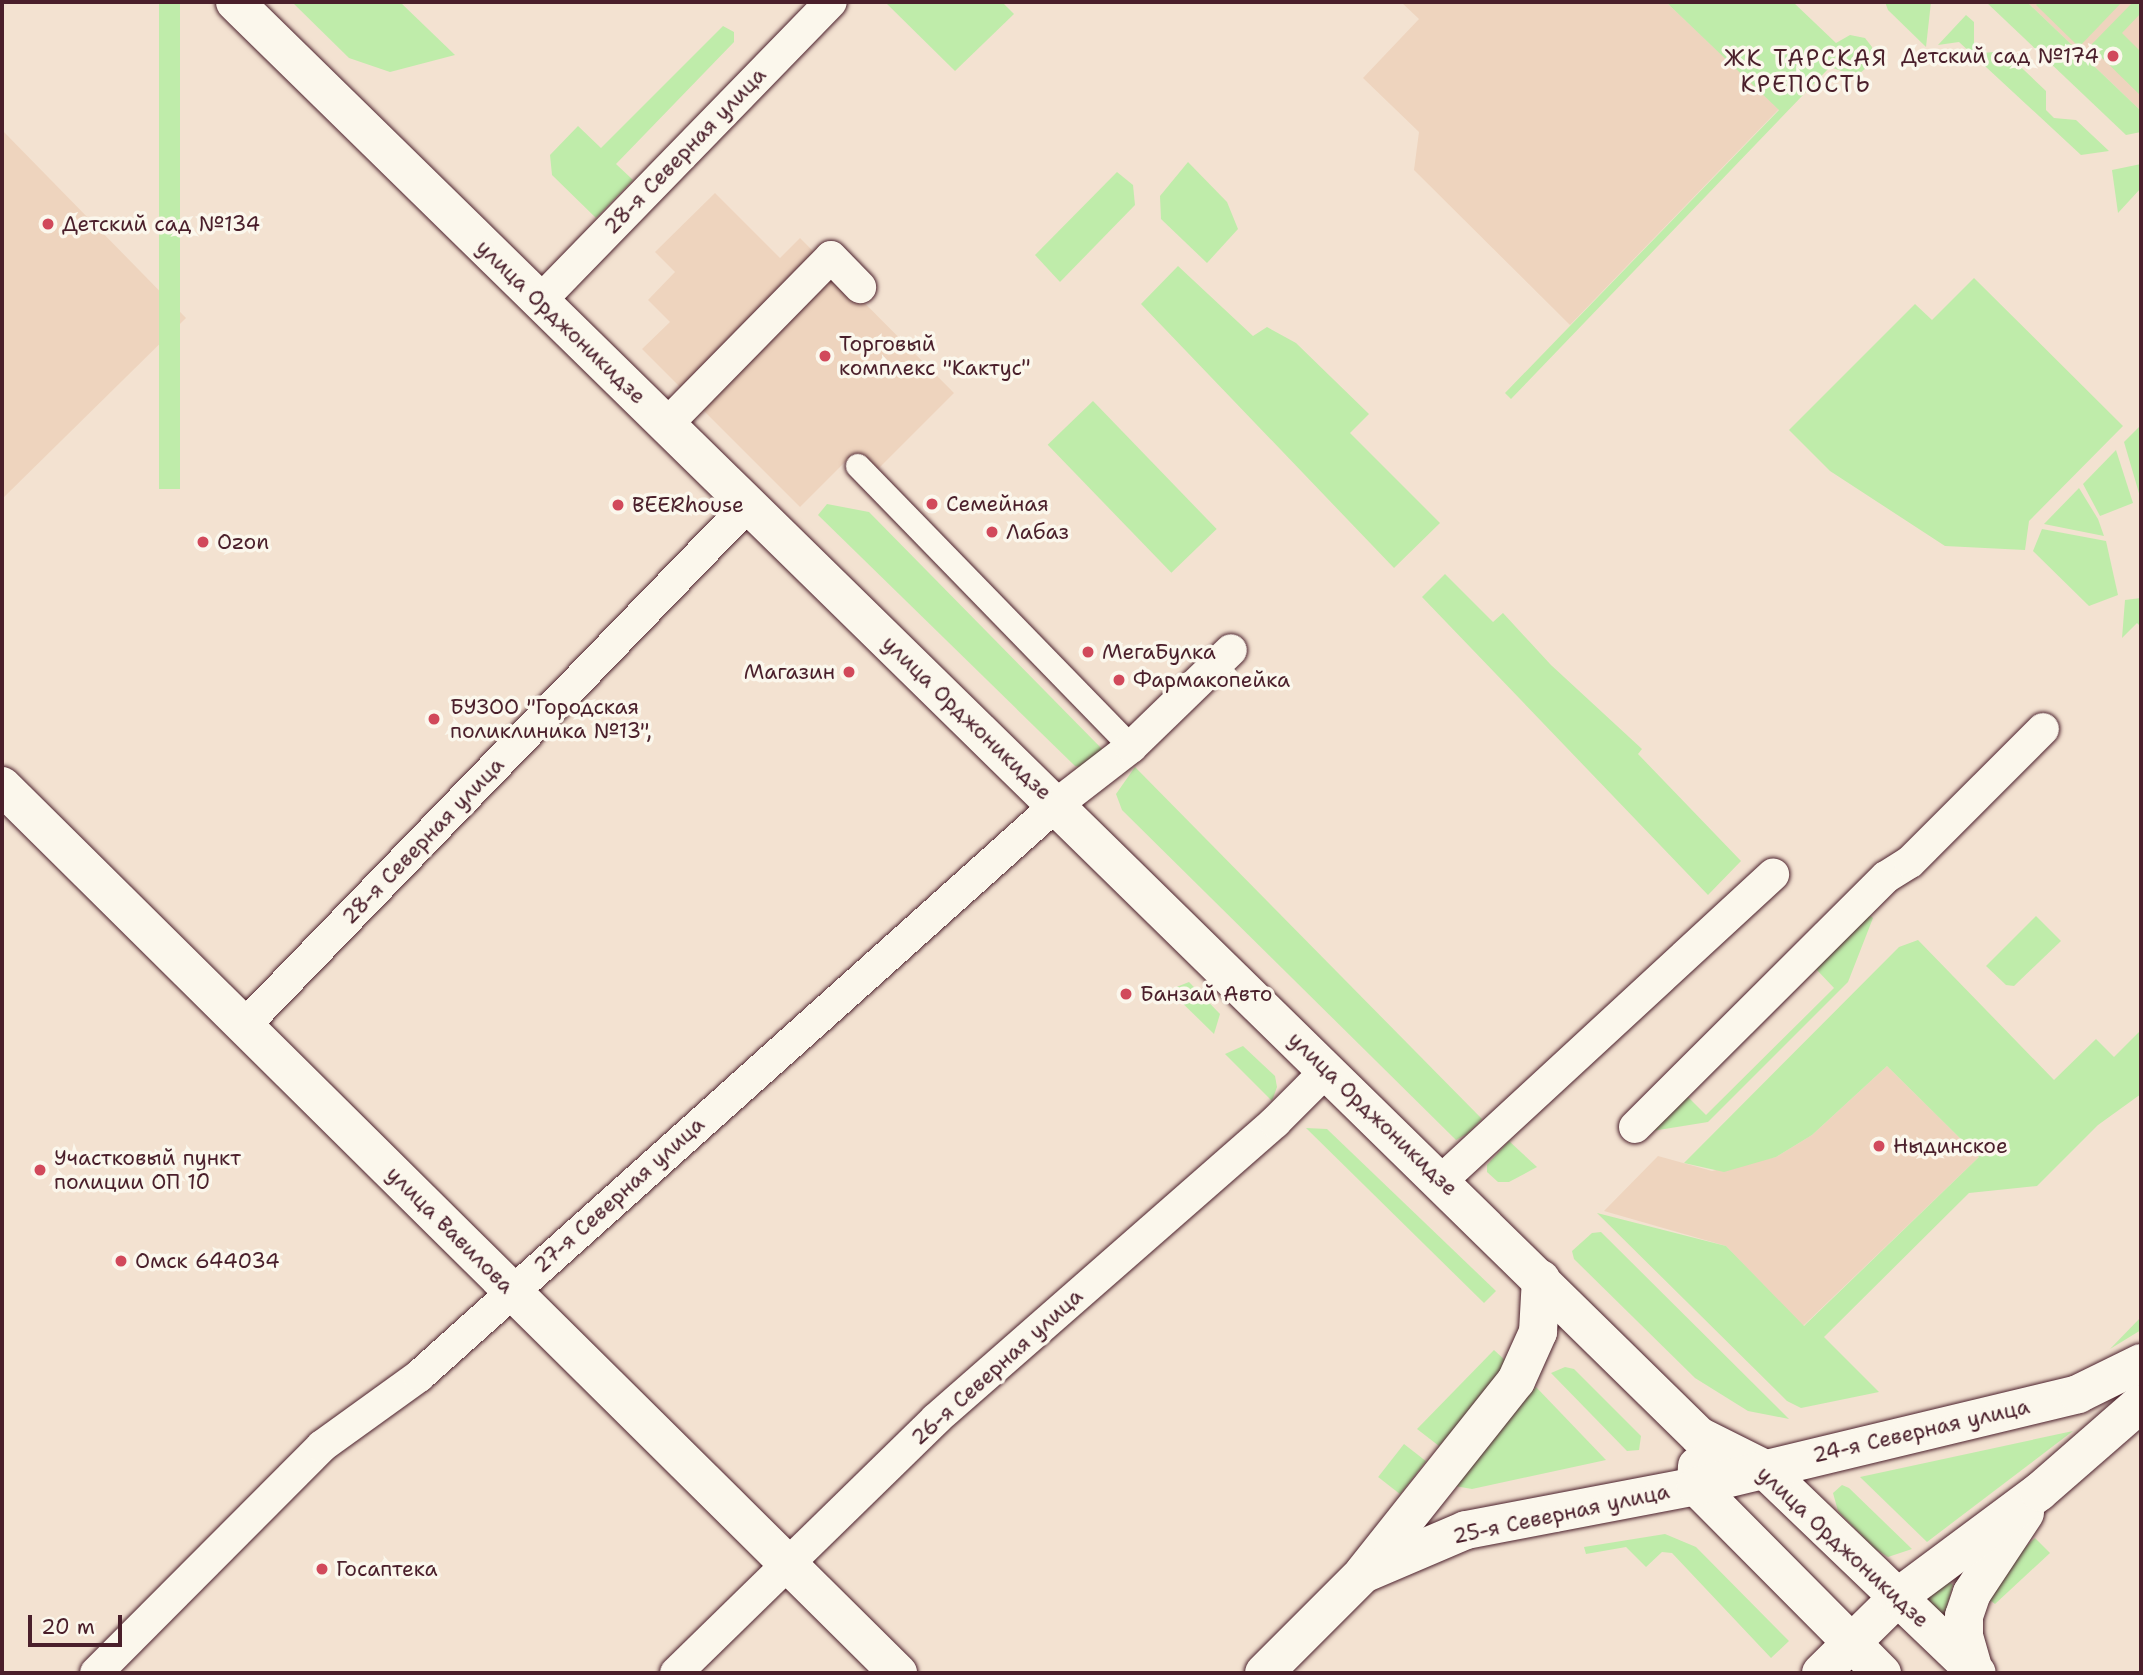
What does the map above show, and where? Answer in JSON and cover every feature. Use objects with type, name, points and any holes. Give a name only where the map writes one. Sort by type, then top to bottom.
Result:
[{"type":"main road","name":"улица Орджоникидзе","points":[[235,2],[1699,1436],[1763,1468],[1975,1672]]},
{"type":"main road","name":"улица Вавилова","points":[[2,786],[898,1673]]},
{"type":"main road","points":[[1363,1574],[1516,1381],[1538,1332],[1541,1279]]},
{"type":"main road","name":"24-я Северная улица","points":[[1696,1486],[2078,1394],[2141,1363]]},
{"type":"main road","points":[[1821,1673],[1898,1597],[2039,1493],[2141,1403]]},
{"type":"main road","points":[[1699,1436],[1696,1486],[1882,1673]]},
{"type":"main road","name":"25-я Северная улица","points":[[1264,1673],[1363,1574],[1466,1530],[1696,1486]]},
{"type":"main road","points":[[1975,1672],[1964,1637],[1972,1593],[2039,1493]]},
{"type":"street","name":"28-я Северная улица","points":[[540,301],[831,2]]},
{"type":"street","points":[[666,425],[831,257],[860,287]]},
{"type":"street","points":[[858,466],[1131,747]]},
{"type":"street","name":"28-я Северная улица","points":[[244,1026],[748,505]]},
{"type":"street","name":"27-я Северная улица","points":[[96,1673],[322,1446],[419,1376],[1056,805],[1131,747],[1231,650]]},
{"type":"street","points":[[1635,1127],[1886,877],[1910,862],[2043,729]]},
{"type":"street","points":[[1441,1181],[1773,875]]},
{"type":"street","name":"26-я Северная улица","points":[[676,1673],[936,1419],[1275,1122],[1327,1070]]},
{"type":"shaded area","points":[[1401,2],[1666,2],[1779,109],[1570,325],[1414,170],[1419,132],[1363,78],[1419,19]]},
{"type":"shaded area","name":"Детский сад №174","points":[[2027,2],[2141,2],[2141,111]]},
{"type":"shaded area","name":"Детский сад №134","points":[[2,130],[186,318],[2,499]]},
{"type":"shaded area","points":[[715,193],[780,258],[800,238],[954,393],[873,474],[853,454],[800,507],[642,349],[670,322],[648,300],[675,272],[655,252]]},
{"type":"shaded area","points":[[1887,1066],[1979,1157],[1803,1326],[1726,1246],[1604,1211],[1658,1156],[1712,1171],[1776,1157],[1812,1135]]},
{"type":"green space","points":[[159,2],[180,2],[180,489],[159,489]]},
{"type":"green space","points":[[292,2],[400,2],[455,55],[390,72],[349,58]]},
{"type":"green space","points":[[885,2],[1002,2],[1014,14],[955,71]]},
{"type":"green space","points":[[1666,2],[1793,2],[1836,43],[1850,35],[1865,38],[1872,47],[1872,63],[1860,73],[1850,74],[1830,67],[1511,399],[1505,393],[1779,110]]},
{"type":"green space","points":[[1885,2],[1931,2],[1926,47],[1888,10]]},
{"type":"green space","points":[[1986,2],[2027,2],[2141,111],[2141,132],[2126,135]]},
{"type":"green space","points":[[2039,2],[2122,2],[2079,47],[2036,5]]},
{"type":"green space","points":[[2133,2],[2141,2],[2141,13],[2122,33],[2141,52],[2141,96],[2090,46]]},
{"type":"green space","points":[[1966,15],[1974,22],[1974,43],[1983,53],[2004,51],[2046,91],[2046,110],[2054,118],[2076,120],[2109,151],[2081,155],[1959,42],[1938,45]]},
{"type":"green space","points":[[723,26],[734,32],[734,42],[616,164],[633,180],[596,218],[552,175],[550,155],[578,126],[601,148]]},
{"type":"green space","points":[[1188,162],[1227,202],[1238,229],[1207,263],[1161,219],[1160,196]]},
{"type":"green space","points":[[2141,164],[2141,188],[2118,213],[2112,170]]},
{"type":"green space","points":[[1117,172],[1133,185],[1135,205],[1060,282],[1035,255]]},
{"type":"green space","points":[[1178,266],[1253,336],[1267,327],[1296,343],[1369,414],[1350,433],[1440,523],[1394,568],[1141,304]]},
{"type":"green space","points":[[1974,278],[2123,426],[2029,521],[2025,550],[1945,546],[1830,471],[1789,430],[1915,304],[1932,320]]},
{"type":"green space","points":[[1093,401],[1217,529],[1171,573],[1048,445]]},
{"type":"green space","points":[[2141,425],[2141,500],[2124,442]]},
{"type":"green space","points":[[2116,450],[2133,503],[2100,516],[2083,484]]},
{"type":"green space","points":[[2079,488],[2098,519],[2104,536],[2044,524]]},
{"type":"green space","points":[[827,504],[869,512],[1104,751],[1087,769],[1075,766],[818,515]]},
{"type":"green space","points":[[2042,529],[2106,541],[2118,595],[2089,606],[2033,551]]},
{"type":"green space","points":[[1445,574],[1493,622],[1503,613],[1551,665],[1642,749],[1638,754],[1741,861],[1708,895],[1422,597]]},
{"type":"green space","points":[[2141,598],[2141,627],[2137,623],[2122,638],[2125,600]]},
{"type":"green space","points":[[1135,767],[1482,1119],[1467,1134],[1456,1140],[1122,810],[1116,794]]},
{"type":"green space","points":[[1868,914],[1873,918],[1848,982],[1708,1122],[1652,1131],[1687,1096],[1706,1115],[1834,988],[1816,969]]},
{"type":"green space","points":[[2036,916],[2061,941],[2014,986],[2006,985],[1986,966]]},
{"type":"green space","points":[[1918,940],[2054,1080],[2096,1039],[2114,1057],[2141,1030],[2141,1094],[2098,1125],[2037,1186],[1969,1193],[1824,1337],[1879,1392],[1801,1408],[1787,1401],[1597,1213],[1726,1246],[1804,1326],[1979,1157],[1887,1066],[1812,1135],[1776,1157],[1724,1172],[1684,1163],[1899,947]]},
{"type":"green space","points":[[1189,982],[1220,1014],[1214,1034],[1169,990]]},
{"type":"green space","points":[[1243,1046],[1275,1076],[1277,1087],[1272,1101],[1225,1054]]},
{"type":"green space","points":[[1306,1128],[1327,1129],[1496,1291],[1484,1303]]},
{"type":"green space","points":[[1509,1141],[1537,1167],[1509,1182],[1498,1182],[1487,1172],[1487,1165]]},
{"type":"green space","points":[[1601,1232],[1789,1419],[1748,1411],[1695,1378],[1574,1259],[1572,1251],[1592,1233]]},
{"type":"green space","points":[[2141,1317],[2141,1330],[2110,1349]]},
{"type":"green space","points":[[1494,1350],[1507,1362],[1506,1369],[1439,1446],[1417,1429]]},
{"type":"green space","points":[[1565,1367],[1574,1369],[1641,1436],[1639,1450],[1627,1451],[1551,1373]]},
{"type":"green space","points":[[1536,1387],[1606,1460],[1472,1489],[1455,1486],[1490,1438]]},
{"type":"green space","points":[[2073,1431],[1927,1542],[1860,1477]]},
{"type":"green space","points":[[1404,1444],[1426,1461],[1400,1494],[1378,1477]]},
{"type":"green space","points":[[1842,1485],[1849,1488],[1912,1549],[1888,1557],[1874,1548],[1838,1511],[1833,1493]]},
{"type":"green space","points":[[1665,1534],[1696,1547],[1789,1641],[1771,1658],[1672,1553],[1662,1552],[1646,1567],[1626,1547],[1586,1554],[1584,1547]]},
{"type":"green space","points":[[2035,1538],[2050,1553],[1995,1604],[1984,1595],[1984,1586]]},
{"type":"green space","points":[[1941,1575],[1953,1585],[1943,1620],[1923,1598]]},
{"type":"place","name":"Детский сад №174","points":[[2113,56]]},
{"type":"place","name":"Детский сад №134","points":[[48,224]]},
{"type":"place","name":"Торговый комплекс \"Кактус\"","points":[[825,356]]},
{"type":"place","name":"Семейная","points":[[932,504]]},
{"type":"place","name":"BEERhouse","points":[[618,505]]},
{"type":"place","name":"Лабаз","points":[[992,532]]},
{"type":"place","name":"Ozon","points":[[203,542]]},
{"type":"place","name":"МегаБулка","points":[[1088,652]]},
{"type":"place","name":"Магазин","points":[[849,672]]},
{"type":"place","name":"Фармакопейка","points":[[1119,680]]},
{"type":"place","name":"БУЗОО \"Городская поликлиника №13\",","points":[[434,719]]},
{"type":"place","name":"Банзай Авто","points":[[1126,994]]},
{"type":"place","name":"Ныдинское","points":[[1879,1146]]},
{"type":"place","name":"Участковый пункт полиции ОП 10","points":[[40,1170]]},
{"type":"place","name":"Омск 644034","points":[[121,1261]]},
{"type":"place","name":"Госаптека","points":[[322,1569]]},
{"type":"district","name":"ЖК ТАРСКАЯ КРЕПОСТЬ","points":[[1806,71]]}]
